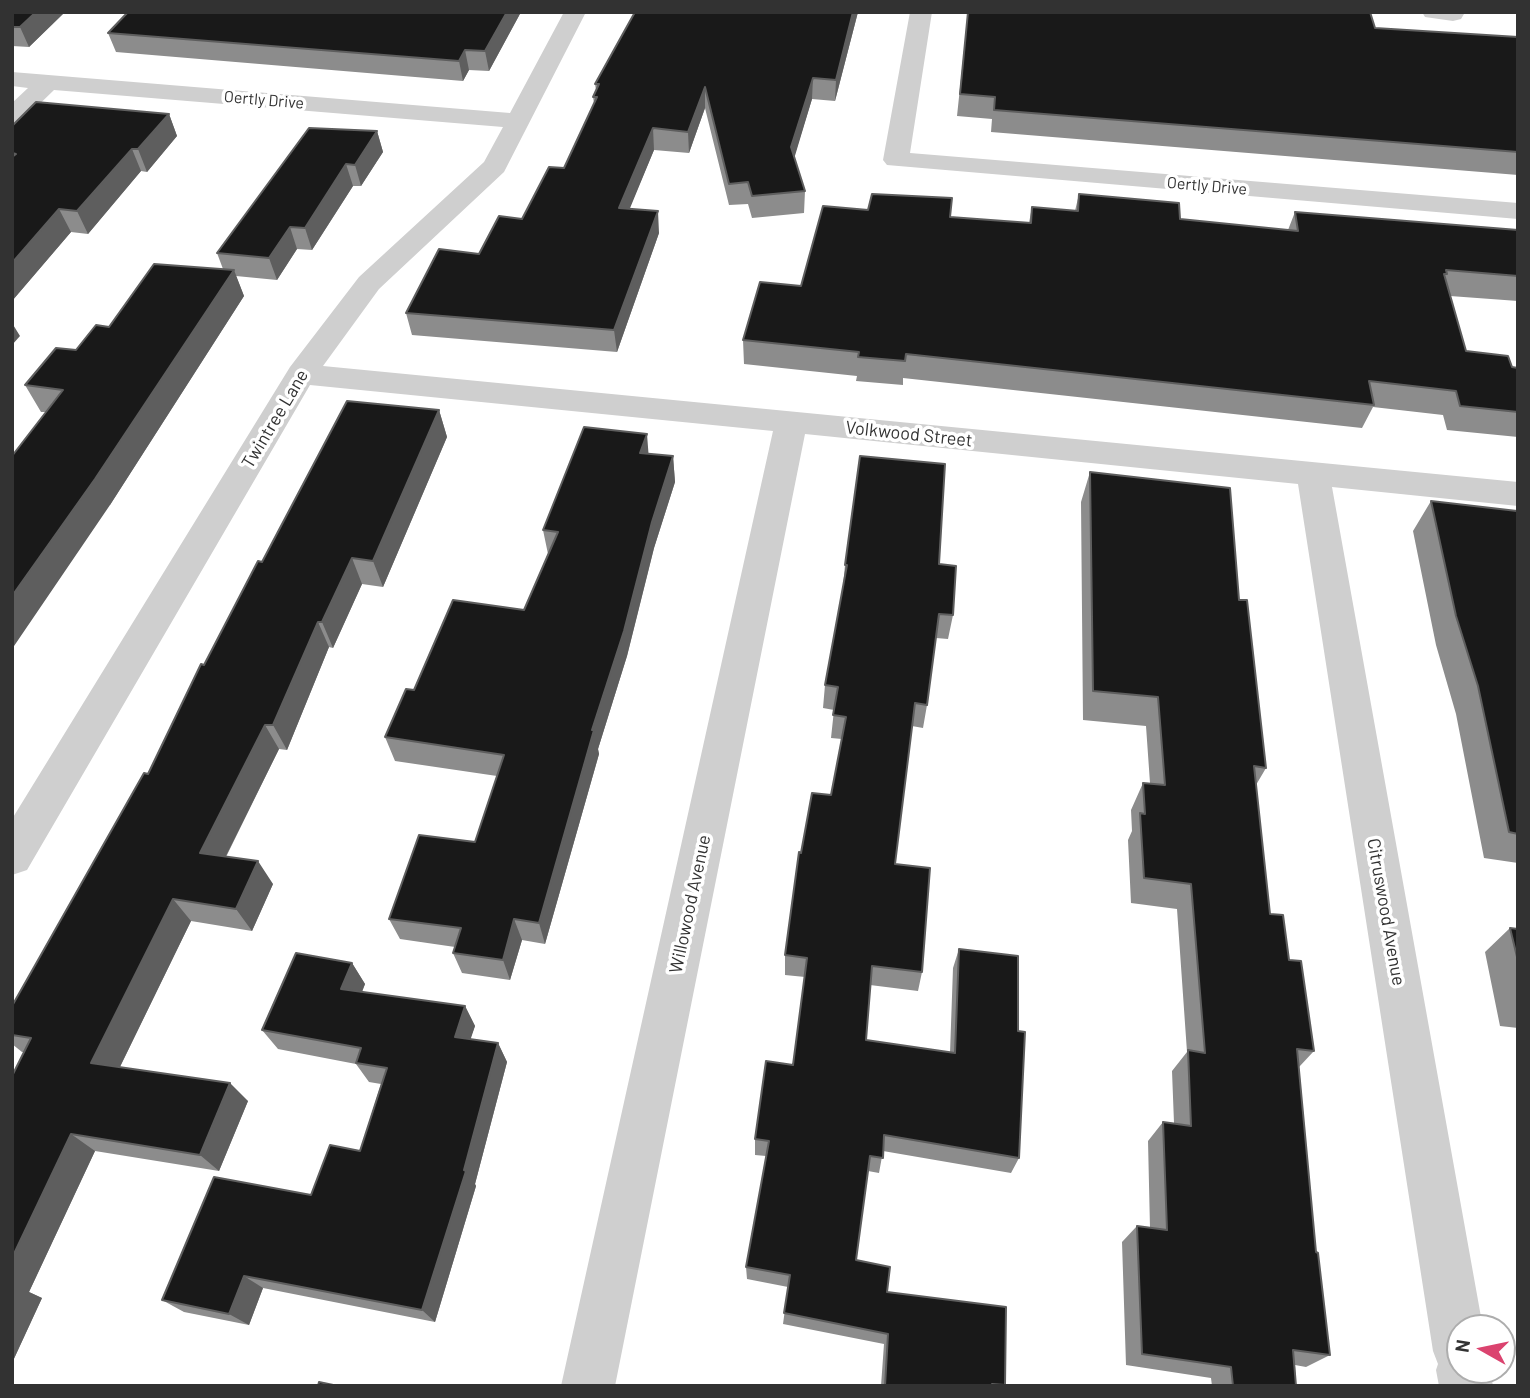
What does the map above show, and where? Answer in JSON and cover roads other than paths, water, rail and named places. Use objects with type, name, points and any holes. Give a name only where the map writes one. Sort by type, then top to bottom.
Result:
[{"type":"street","name":"Twintree Lane","points":[[12,857],[301,374],[369,283],[495,166],[516,121],[575,12]]},
{"type":"street","name":"Oertly Drive","points":[[921,12],[896,160],[1518,211]]},
{"type":"street","name":"Oertly Drive","points":[[12,79],[516,121]]},
{"type":"street","points":[[12,117],[48,82]]},
{"type":"street","name":"Volkwood Street","points":[[301,374],[1518,494]]},
{"type":"street","name":"Willowood Avenue","points":[[589,1386],[791,422]]},
{"type":"street","name":"Citruswood Avenue","points":[[1313,473],[1454,1314]]}]
